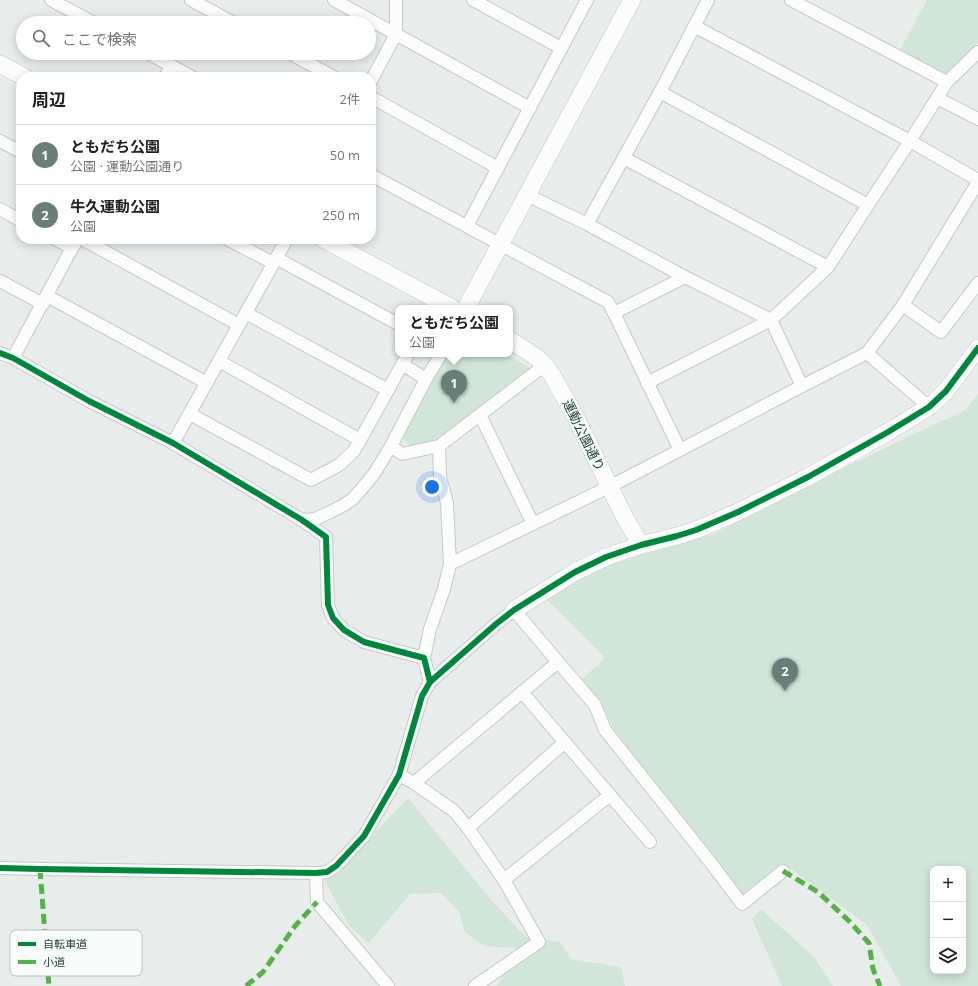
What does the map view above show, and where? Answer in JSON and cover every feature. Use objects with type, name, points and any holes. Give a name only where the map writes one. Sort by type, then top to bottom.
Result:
[{"type":"street","points":[[191,0],[221,16]]},
{"type":"street","points":[[334,0],[363,16]]},
{"type":"street","points":[[376,72],[396,34],[396,0]]},
{"type":"street","points":[[473,0],[561,48]]},
{"type":"street","points":[[467,226],[587,0]]},
{"type":"street","points":[[468,305],[632,0]]},
{"type":"street","points":[[587,224],[660,92],[708,0]]},
{"type":"street","points":[[791,0],[947,82]]},
{"type":"street","points":[[59,2],[82,16]]},
{"type":"street","points":[[376,23],[530,108]]},
{"type":"street","points":[[450,564],[609,487],[867,353],[903,306],[978,181],[910,142],[694,26]]},
{"type":"street","points":[[647,383],[771,320],[828,267],[910,142],[947,82],[978,52]]},
{"type":"street","points":[[160,60],[182,72]]},
{"type":"street","points":[[302,60],[325,72]]},
{"type":"street","points":[[0,64],[16,73]]},
{"type":"street","points":[[168,72],[171,66]]},
{"type":"street","points":[[660,92],[868,205]]},
{"type":"street","points":[[937,98],[978,119]]},
{"type":"street","points":[[376,100],[498,168]]},
{"type":"street","points":[[0,141],[16,149]]},
{"type":"street","points":[[624,158],[828,267]]},
{"type":"street","points":[[376,178],[608,302],[680,450]]},
{"type":"street","points":[[527,195],[587,224],[685,277],[771,320],[802,386]]},
{"type":"street","points":[[0,209],[16,218]]},
{"type":"street","points":[[13,358],[75,244]]},
{"type":"street","points":[[91,244],[239,325]]},
{"type":"street","points":[[237,244],[274,261],[395,322]]},
{"type":"street","points":[[173,443],[284,244]]},
{"type":"street","points":[[332,244],[446,305]]},
{"type":"street","points":[[614,313],[685,277]]},
{"type":"street","points":[[0,281],[45,300],[207,383]]},
{"type":"street","points":[[903,306],[941,332],[978,283]]},
{"type":"street","points":[[246,313],[388,390]]},
{"type":"street","name":"運動公園通り","points":[[513,342],[530,352],[545,365],[561,389],[625,518],[642,545]]},
{"type":"street","points":[[0,868],[327,872],[336,866],[364,836],[399,775],[422,696],[430,682],[514,610],[575,572],[606,557],[696,530],[738,512],[856,451],[929,407],[946,391],[978,348]]},
{"type":"street","points":[[0,353],[13,358],[89,401],[173,443],[302,520],[326,537],[328,605],[333,618],[344,630],[364,642],[424,658]]},
{"type":"street","points":[[867,353],[929,407]]},
{"type":"street","points":[[302,520],[315,519],[328,514],[353,499],[374,474],[391,446],[438,357]]},
{"type":"street","points":[[190,414],[311,480],[339,465],[354,451],[405,359],[426,379]]},
{"type":"street","points":[[219,361],[360,440]]},
{"type":"street","points":[[391,446],[402,454],[440,446],[545,365]]},
{"type":"street","points":[[480,415],[533,524]]},
{"type":"street","points":[[430,682],[424,658],[430,629],[444,589],[450,564],[447,503],[440,477],[440,446]]},
{"type":"street","points":[[514,610],[595,706],[605,730],[742,904],[783,871]]},
{"type":"street","points":[[414,783],[558,662]]},
{"type":"street","points":[[522,692],[650,842]]},
{"type":"street","points":[[468,828],[565,742]]},
{"type":"street","points":[[399,775],[414,783],[454,811],[468,828],[504,880],[539,942],[475,986]]},
{"type":"street","points":[[504,880],[610,795]]},
{"type":"street","points":[[316,873],[317,902],[388,986]]},
{"type":"green space","points":[[927,0],[978,0],[978,43],[945,77],[899,52]]},
{"type":"green space","points":[[445,357],[511,357],[532,369],[438,440],[412,447],[402,438]]},
{"type":"green space","points":[[978,394],[978,986],[901,986],[867,925],[784,864],[744,897],[615,733],[601,703],[581,680],[605,658],[546,599],[599,567],[714,534],[795,491],[965,410]]},
{"type":"green space","points":[[408,798],[491,900],[526,937],[560,942],[571,959],[621,967],[625,986],[497,986],[516,948],[483,946],[464,931],[460,913],[441,893],[410,894],[369,943],[349,926],[325,881],[341,869]]},
{"type":"green space","points":[[761,909],[814,957],[833,986],[782,986],[752,919]]},
{"type":"marked path","points":[[40,869],[45,930]]},
{"type":"marked path","points":[[783,871],[818,892],[849,921],[869,943],[873,969],[880,986]]},
{"type":"marked path","points":[[246,986],[263,972],[295,926],[317,902]]},
{"type":"marked path","points":[[48,976],[49,986]]},
{"type":"cycle path","points":[[0,868],[327,872],[336,866],[364,836],[399,775],[422,696],[430,682],[496,624],[514,610],[575,572],[606,557],[641,545],[696,530],[738,512],[808,477],[888,432],[929,407],[946,391],[978,348]]},
{"type":"cycle path","points":[[0,353],[13,358],[89,401],[173,443],[302,520],[326,537],[328,605],[333,618],[344,630],[364,642],[424,658],[430,682]]},
{"type":"place","name":"ともだち公園","points":[[454,403]]},
{"type":"place","name":"牛久運動公園","points":[[785,691]]}]
